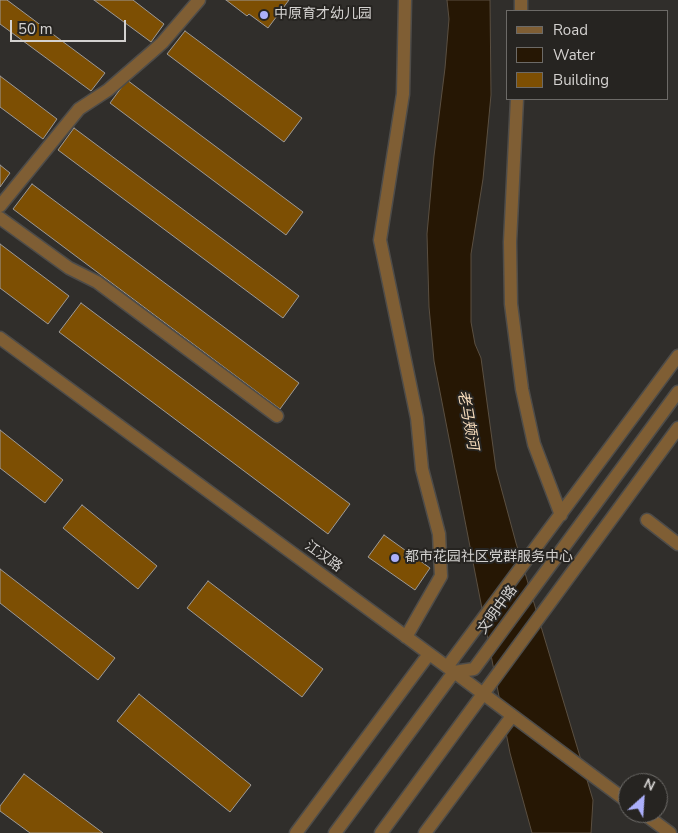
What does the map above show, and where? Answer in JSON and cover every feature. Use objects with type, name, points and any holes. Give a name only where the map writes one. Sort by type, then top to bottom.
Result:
[{"type":"street","points":[[0,206],[80,109],[108,90],[162,43],[199,0]]},
{"type":"street","points":[[405,0],[403,94],[380,240],[417,418],[422,470],[439,534],[441,576],[406,637]]},
{"type":"street","points":[[517,100],[510,242],[511,304],[522,389],[534,444],[560,515]]},
{"type":"street","points":[[0,218],[69,268],[97,282],[277,416]]},
{"type":"street","name":"江汉路","points":[[0,338],[618,795]]},
{"type":"street","points":[[335,833],[450,670],[466,641],[678,356]]},
{"type":"street","name":"文明中路","points":[[450,670],[474,669],[678,392]]},
{"type":"street","points":[[380,833],[678,428]]},
{"type":"street","points":[[647,520],[678,544]]},
{"type":"street","points":[[296,833],[429,654]]},
{"type":"street","points":[[425,833],[512,716]]},
{"type":"street","points":[[656,823],[670,833]]},
{"type":"water","name":"老马颊河","points":[[447,0],[490,0],[491,95],[483,179],[471,254],[471,322],[475,344],[481,358],[496,469],[516,543],[593,800],[591,833],[532,833],[510,753],[434,361],[429,307],[427,234],[445,68],[449,19]]},
{"type":"building","points":[[0,0],[7,0],[105,73],[91,91],[0,24]]},
{"type":"building","points":[[94,0],[133,0],[164,24],[151,42]]},
{"type":"building","name":"中原育才幼儿园","points":[[226,0],[289,0],[268,28],[249,14],[247,16]]},
{"type":"building","points":[[185,31],[302,118],[284,142],[167,54]]},
{"type":"building","points":[[0,76],[57,119],[43,139],[0,107]]},
{"type":"building","points":[[127,80],[303,212],[286,235],[110,103]]},
{"type":"building","points":[[74,128],[299,296],[283,318],[58,150]]},
{"type":"building","points":[[0,165],[10,173],[0,187]]},
{"type":"building","points":[[32,184],[299,383],[280,409],[13,209]]},
{"type":"building","points":[[0,244],[69,296],[48,324],[0,288]]},
{"type":"building","points":[[81,303],[350,504],[328,534],[59,332]]},
{"type":"building","points":[[0,430],[63,480],[45,503],[0,468]]},
{"type":"building","points":[[82,505],[157,566],[138,589],[63,528]]},
{"type":"building","points":[[384,535],[430,568],[415,590],[368,557]]},
{"type":"building","points":[[0,569],[115,658],[98,680],[0,603]]},
{"type":"building","points":[[208,581],[323,669],[302,697],[187,608]]},
{"type":"building","points":[[139,694],[251,785],[230,812],[117,721]]},
{"type":"building","points":[[24,774],[103,833],[30,833],[0,811],[0,806]]},
{"type":"place","name":"中原育才幼儿园","points":[[264,15]]},
{"type":"place","name":"都市花园社区党群服务中心","points":[[395,558]]}]
